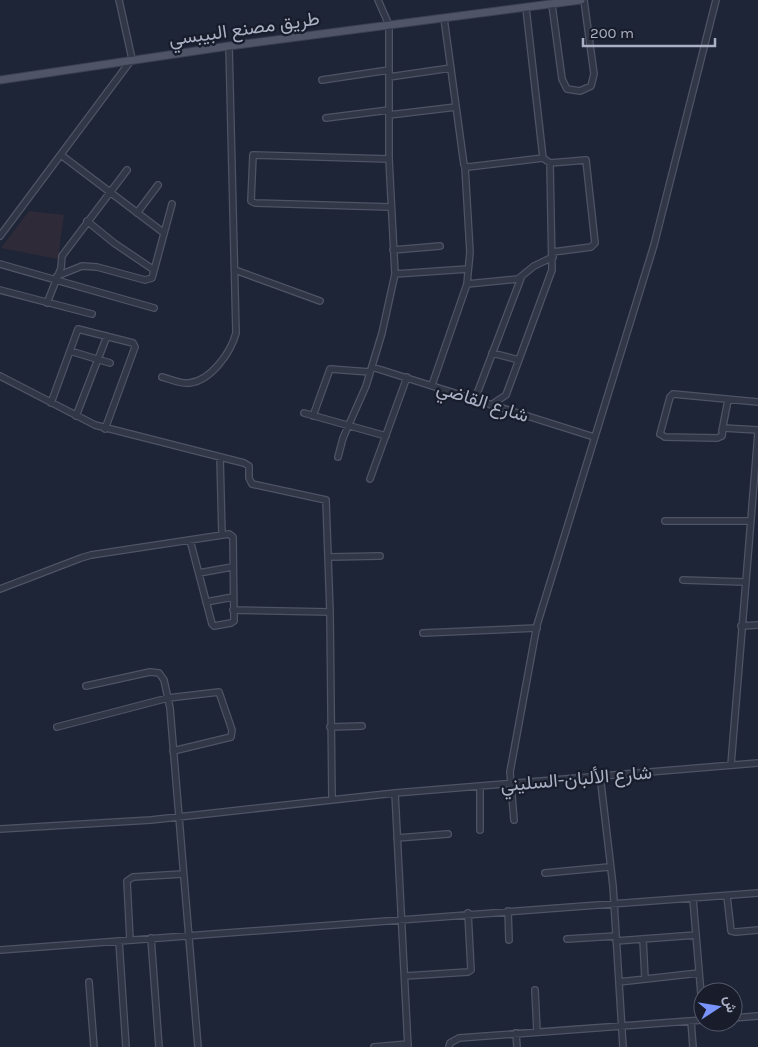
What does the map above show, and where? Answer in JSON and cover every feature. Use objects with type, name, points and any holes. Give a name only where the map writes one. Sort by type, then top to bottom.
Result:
[{"type":"main road","name":"طريق مصنع البيبسي","points":[[0,80],[229,46],[582,0]]},
{"type":"street","points":[[0,236],[132,60],[118,0]]},
{"type":"street","points":[[338,457],[371,370],[390,301],[395,274],[390,207],[389,25],[386,14],[378,0]]},
{"type":"street","points":[[552,4],[562,78],[567,89],[580,91],[591,86],[594,74],[582,0]]},
{"type":"street","points":[[514,820],[510,772],[537,628],[594,436],[654,245],[716,0]]},
{"type":"street","points":[[526,8],[543,158]]},
{"type":"street","points":[[432,385],[467,284],[470,252],[466,167],[463,162],[444,18]]},
{"type":"street","points":[[162,377],[185,383],[197,382],[209,373],[229,350],[236,327],[229,46]]},
{"type":"street","points":[[322,80],[451,68]]},
{"type":"street","points":[[326,118],[456,107]]},
{"type":"street","points":[[61,155],[164,233]]},
{"type":"street","points":[[389,159],[253,155],[252,200],[254,203],[390,207]]},
{"type":"street","points":[[466,167],[543,158],[550,162],[586,160],[595,243],[591,247],[553,255],[534,266],[521,278],[474,399]]},
{"type":"street","points":[[491,405],[506,395],[551,275],[553,255],[550,162]]},
{"type":"street","points":[[47,303],[62,265],[62,256],[127,170]]},
{"type":"street","points":[[137,213],[158,185]]},
{"type":"street","points":[[56,278],[82,266],[98,267],[148,280],[152,278],[172,204]]},
{"type":"street","points":[[87,221],[114,243],[154,270]]},
{"type":"street","points":[[393,250],[440,246]]},
{"type":"street","points":[[0,264],[56,278],[154,308]]},
{"type":"street","points":[[395,274],[468,269]]},
{"type":"street","points":[[235,270],[320,302]]},
{"type":"street","points":[[467,284],[521,278]]},
{"type":"street","points":[[0,290],[92,314]]},
{"type":"street","points":[[51,403],[79,328],[133,343],[135,347],[105,429]]},
{"type":"street","points":[[76,416],[107,336]]},
{"type":"street","points":[[70,351],[110,363]]},
{"type":"street","points":[[492,353],[519,360]]},
{"type":"street","name":"شارع القاضي","points":[[313,416],[330,369],[371,370],[407,377],[594,436]]},
{"type":"street","points":[[0,376],[105,429],[247,464],[252,484],[326,500],[329,557],[332,799]]},
{"type":"street","points":[[370,479],[407,377]]},
{"type":"street","points":[[660,434],[670,397],[673,394],[758,402]]},
{"type":"street","points":[[660,434],[720,437],[728,400]]},
{"type":"street","points":[[304,413],[348,427],[386,436]]},
{"type":"street","points":[[660,434],[665,437],[717,438],[722,436],[723,428],[758,432],[744,582],[731,765]]},
{"type":"street","points":[[220,458],[222,535]]},
{"type":"street","points":[[665,521],[750,521]]},
{"type":"street","points":[[0,589],[82,558],[190,540],[229,534],[232,537],[233,622],[214,626],[190,540]]},
{"type":"street","points":[[329,557],[380,556]]},
{"type":"street","points":[[199,573],[232,567]]},
{"type":"street","points":[[683,580],[744,582]]},
{"type":"street","points":[[206,602],[233,597]]},
{"type":"street","points":[[233,610],[330,612]]},
{"type":"street","points":[[741,626],[758,625]]},
{"type":"street","points":[[423,633],[537,628]]},
{"type":"street","points":[[86,686],[154,672],[162,675],[168,698],[198,1047]]},
{"type":"street","points":[[57,727],[168,698],[219,692],[232,730],[231,737],[173,751]]},
{"type":"street","points":[[330,726],[362,726]]},
{"type":"street","name":"شارع الألبان-السليني","points":[[0,829],[178,817],[395,793],[758,763]]},
{"type":"street","points":[[600,775],[614,905],[623,1047]]},
{"type":"street","points":[[480,786],[480,830]]},
{"type":"street","points":[[374,1047],[408,1045],[395,793]]},
{"type":"street","points":[[397,838],[448,834]]},
{"type":"street","points":[[545,873],[609,867]]},
{"type":"street","points":[[130,940],[127,881],[133,876],[183,874]]},
{"type":"street","points":[[0,950],[400,918],[614,905],[758,893]]},
{"type":"street","points":[[727,896],[731,931],[758,930]]},
{"type":"street","points":[[693,899],[700,982]]},
{"type":"street","points":[[508,911],[509,940]]},
{"type":"street","points":[[405,976],[468,972],[471,970],[468,913]]},
{"type":"street","points":[[567,939],[643,939],[696,935]]},
{"type":"street","points":[[151,938],[159,1047]]},
{"type":"street","points":[[643,939],[645,979]]},
{"type":"street","points":[[118,941],[126,1047]]},
{"type":"street","points":[[618,982],[699,973]]},
{"type":"street","points":[[89,982],[94,1047]]},
{"type":"street","points":[[535,990],[537,1032]]},
{"type":"street","points":[[743,1017],[758,1016]]},
{"type":"street","points":[[449,1047],[450,1043],[460,1038],[691,1021],[693,1047]]},
{"type":"street","points":[[516,1033],[518,1047]]},
{"type":"shaded area","points":[[29,211],[64,215],[58,259],[1,248]]}]
